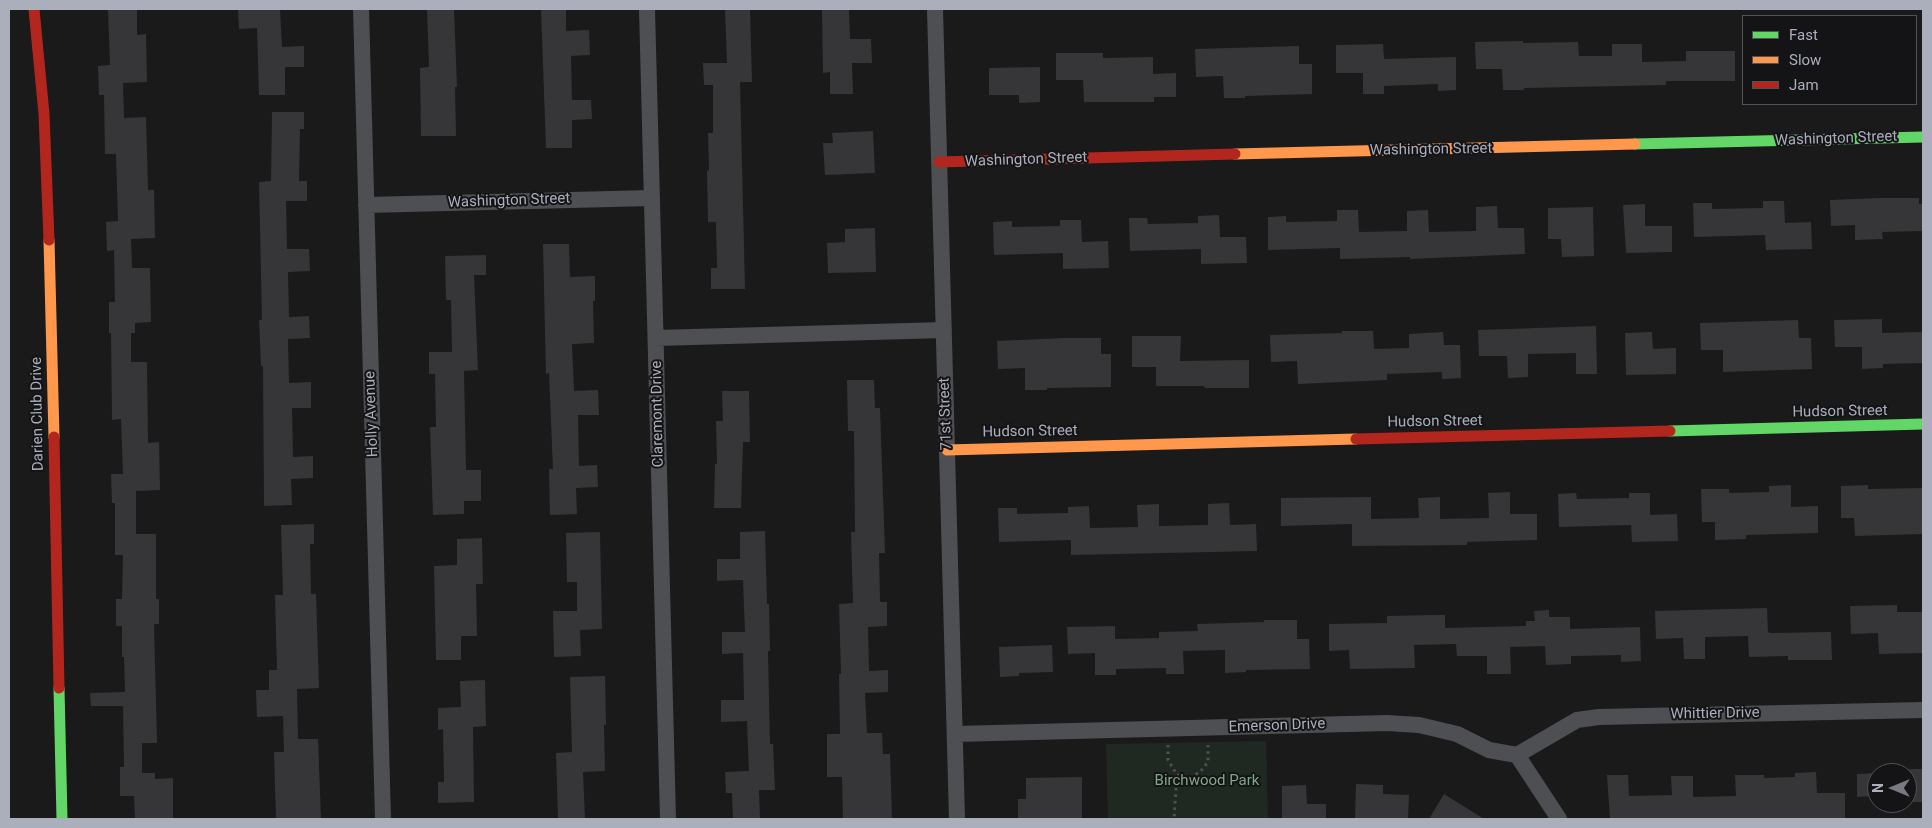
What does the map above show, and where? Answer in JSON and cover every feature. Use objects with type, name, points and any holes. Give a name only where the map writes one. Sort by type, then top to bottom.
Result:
[{"type":"street","name":"Darien Club Drive","points":[[34,9],[44,114],[48,183],[62,819]]},
{"type":"street","name":"Holly Avenue","points":[[361,9],[383,819]]},
{"type":"street","name":"Claremont Drive","points":[[647,9],[668,819]]},
{"type":"street","name":"71st Street","points":[[936,9],[957,819]]},
{"type":"street","name":"Washington Street","points":[[939,162],[1923,137]]},
{"type":"street","name":"Washington Street","points":[[366,205],[652,198]]},
{"type":"street","points":[[656,338],[944,330]]},
{"type":"street","name":"Hudson Street","points":[[947,450],[1923,424]]},
{"type":"street","name":"Whittier Drive","points":[[1517,755],[1577,720],[1599,717],[1923,710]]},
{"type":"street","name":"Emerson Drive","points":[[954,734],[1387,723],[1419,725],[1457,734],[1489,750],[1517,755]]},
{"type":"street","points":[[1517,755],[1559,819]]},
{"type":"path","points":[[1177,775],[1191,777],[1200,772],[1208,762],[1209,728]]},
{"type":"path","points":[[1168,730],[1168,760],[1177,775],[1174,819]]},
{"type":"green space","name":"Birchwood Park","points":[[1266,741],[1268,819],[1108,819],[1106,744]]},
{"type":"building","points":[[108,9],[137,9],[137,35],[146,34],[147,82],[123,83],[124,118],[146,117],[148,190],[154,190],[155,238],[131,239],[132,268],[150,268],[151,322],[135,323],[135,333],[131,333],[131,362],[147,362],[148,443],[159,442],[160,490],[136,491],[136,534],[156,534],[156,599],[159,599],[159,624],[154,624],[157,743],[142,743],[142,773],[155,773],[155,779],[173,778],[173,819],[135,819],[134,796],[120,796],[120,767],[124,767],[123,706],[91,706],[90,693],[125,692],[122,626],[116,626],[116,599],[122,599],[123,555],[115,555],[115,503],[112,503],[111,474],[123,474],[121,419],[112,420],[109,302],[115,302],[114,250],[107,251],[106,222],[118,221],[116,154],[105,154],[104,95],[99,95],[98,66],[110,65]]},
{"type":"building","points":[[280,9],[282,47],[304,46],[304,67],[285,67],[285,95],[259,95],[257,28],[239,29],[238,10]]},
{"type":"building","points":[[427,9],[454,9],[457,87],[455,87],[456,136],[421,136],[420,68],[429,67]]},
{"type":"building","points":[[541,9],[566,9],[566,31],[589,30],[590,55],[571,56],[572,100],[591,100],[592,119],[572,120],[572,148],[546,148]]},
{"type":"building","points":[[725,9],[750,9],[752,82],[740,82],[745,289],[711,289],[711,268],[717,268],[716,222],[708,222],[708,133],[713,133],[713,85],[704,85],[703,63],[727,63]]},
{"type":"building","points":[[822,9],[849,9],[850,39],[871,39],[872,63],[852,63],[853,94],[830,94],[830,72],[823,73]]},
{"type":"building","points":[[1523,41],[1523,43],[1578,42],[1579,56],[1612,56],[1612,44],[1642,44],[1642,62],[1686,61],[1686,51],[1735,51],[1735,81],[1666,81],[1666,85],[1503,90],[1502,69],[1476,69],[1475,42]]},
{"type":"building","points":[[1383,44],[1384,59],[1456,57],[1456,90],[1438,91],[1438,84],[1384,86],[1384,94],[1363,94],[1363,73],[1336,73],[1336,45]]},
{"type":"building","points":[[1299,46],[1299,64],[1312,64],[1312,94],[1224,98],[1223,76],[1196,77],[1195,49]]},
{"type":"building","points":[[1056,53],[1103,53],[1103,58],[1153,57],[1153,74],[1176,73],[1176,97],[1154,97],[1154,102],[1084,102],[1083,80],[1056,80]]},
{"type":"building","points":[[1040,67],[1040,102],[1019,103],[1019,95],[989,95],[989,68]]},
{"type":"building","points":[[272,112],[304,112],[304,129],[300,129],[299,181],[307,181],[307,201],[286,201],[287,249],[309,249],[310,271],[288,272],[289,317],[309,316],[310,338],[288,339],[289,383],[311,382],[311,408],[292,408],[293,457],[313,456],[313,478],[291,479],[292,505],[264,506],[263,366],[261,366],[259,320],[262,320],[259,182],[271,181]]},
{"type":"building","points":[[873,131],[875,173],[825,175],[823,143],[833,143],[832,133]]},
{"type":"building","points":[[1919,198],[1919,204],[1923,204],[1923,231],[1882,232],[1883,239],[1855,240],[1855,225],[1831,226],[1830,200]]},
{"type":"building","points":[[1763,201],[1784,201],[1785,223],[1811,222],[1812,249],[1766,250],[1765,235],[1694,237],[1693,203],[1712,203],[1712,209],[1763,208]]},
{"type":"building","points":[[1645,204],[1645,226],[1672,226],[1672,252],[1626,253],[1623,205]]},
{"type":"building","points":[[1497,206],[1498,228],[1524,228],[1525,254],[1410,259],[1410,257],[1340,259],[1340,248],[1268,250],[1268,217],[1286,216],[1286,222],[1337,221],[1337,210],[1358,210],[1359,232],[1407,231],[1407,211],[1428,210],[1429,232],[1476,231],[1476,207]]},
{"type":"building","points":[[1593,207],[1594,256],[1562,257],[1561,239],[1548,239],[1548,208]]},
{"type":"building","points":[[1219,215],[1220,237],[1246,237],[1247,263],[1201,264],[1201,249],[1130,251],[1129,218],[1147,218],[1148,224],[1198,223],[1198,216]]},
{"type":"building","points":[[1060,220],[1081,220],[1082,242],[1108,241],[1109,268],[1063,269],[1063,253],[994,255],[993,222],[1012,221],[1012,227],[1060,226]]},
{"type":"building","points":[[875,228],[876,272],[828,273],[827,243],[845,242],[845,229]]},
{"type":"building","points":[[543,244],[569,244],[570,277],[595,276],[595,301],[593,301],[594,343],[572,344],[574,391],[598,390],[599,415],[578,415],[579,466],[597,465],[598,487],[576,488],[577,514],[550,515],[549,469],[553,469],[549,373],[546,374]]},
{"type":"building","points":[[486,255],[486,275],[474,275],[478,370],[464,371],[466,470],[481,470],[481,501],[464,501],[464,514],[433,515],[430,427],[436,427],[435,374],[429,374],[429,352],[452,352],[451,300],[446,300],[445,256]]},
{"type":"building","points":[[1882,319],[1882,333],[1923,332],[1923,363],[1883,364],[1883,368],[1862,369],[1862,347],[1835,347],[1834,320]]},
{"type":"building","points":[[1798,320],[1799,338],[1811,338],[1812,369],[1723,372],[1723,350],[1701,350],[1700,323]]},
{"type":"building","points":[[1596,326],[1597,374],[1576,374],[1576,353],[1528,354],[1528,377],[1508,378],[1507,356],[1479,356],[1478,330]]},
{"type":"building","points":[[1342,331],[1373,331],[1374,349],[1409,348],[1409,334],[1443,332],[1444,345],[1460,345],[1461,378],[1442,379],[1442,372],[1387,374],[1387,380],[1298,384],[1297,361],[1271,362],[1270,335],[1342,333]]},
{"type":"building","points":[[1652,332],[1653,349],[1676,348],[1676,374],[1626,375],[1625,333]]},
{"type":"building","points":[[1132,336],[1181,336],[1180,361],[1249,360],[1249,388],[1156,386],[1156,367],[1132,367]]},
{"type":"building","points":[[1101,338],[1101,354],[1111,354],[1111,387],[1025,390],[1025,368],[998,369],[997,341]]},
{"type":"building","points":[[847,380],[874,380],[875,408],[880,408],[885,553],[879,553],[880,602],[887,602],[887,626],[868,627],[869,671],[888,670],[888,692],[865,693],[867,733],[882,733],[883,754],[890,754],[892,818],[843,819],[842,777],[827,777],[827,734],[840,734],[839,604],[853,603],[851,532],[855,532],[854,431],[848,431]]},
{"type":"building","points":[[722,391],[749,391],[750,442],[743,442],[741,508],[714,508],[715,464],[717,464],[716,421],[723,421]]},
{"type":"building","points":[[1791,485],[1791,507],[1818,506],[1818,533],[1746,535],[1746,539],[1715,540],[1715,522],[1702,522],[1701,489],[1729,489],[1729,493],[1769,492],[1769,486]]},
{"type":"building","points":[[1868,485],[1868,489],[1923,488],[1923,534],[1855,536],[1854,518],[1841,518],[1841,486]]},
{"type":"building","points":[[1510,492],[1510,514],[1537,514],[1537,540],[1467,542],[1467,545],[1352,546],[1352,524],[1281,526],[1281,498],[1371,497],[1371,519],[1419,518],[1418,498],[1440,497],[1440,519],[1489,518],[1488,493]]},
{"type":"building","points":[[1576,493],[1577,499],[1629,498],[1629,493],[1650,493],[1650,515],[1677,514],[1678,541],[1632,542],[1631,525],[1559,527],[1558,494]]},
{"type":"building","points":[[1229,503],[1230,525],[1256,524],[1257,551],[1071,555],[1071,540],[999,542],[998,508],[1017,508],[1017,514],[1068,513],[1068,507],[1089,506],[1090,528],[1138,527],[1137,505],[1159,504],[1159,526],[1208,525],[1208,504]]},
{"type":"building","points":[[314,524],[314,544],[310,544],[311,594],[316,594],[319,688],[297,689],[298,739],[318,739],[321,819],[276,819],[274,752],[284,752],[283,716],[257,717],[256,690],[269,690],[269,670],[277,670],[275,595],[283,595],[281,525]]},
{"type":"building","points":[[765,531],[767,604],[769,604],[770,744],[773,744],[775,790],[759,790],[760,819],[733,819],[732,793],[726,793],[725,772],[749,771],[747,721],[721,722],[721,700],[744,700],[743,653],[722,654],[722,632],[745,632],[743,580],[717,581],[717,559],[740,559],[740,532]]},
{"type":"building","points":[[600,532],[602,629],[580,630],[581,656],[554,657],[553,611],[577,611],[577,582],[567,582],[566,533]]},
{"type":"building","points":[[482,538],[483,584],[476,584],[477,636],[461,636],[461,660],[436,660],[434,566],[457,565],[457,539]]},
{"type":"building","points":[[1897,605],[1897,612],[1923,612],[1923,653],[1879,654],[1878,633],[1851,634],[1850,606]]},
{"type":"building","points":[[1767,608],[1768,632],[1770,633],[1831,632],[1832,660],[1788,660],[1788,656],[1749,657],[1748,636],[1705,637],[1705,659],[1684,659],[1683,638],[1656,639],[1655,611]]},
{"type":"building","points":[[1549,610],[1549,617],[1570,617],[1570,629],[1640,627],[1641,661],[1621,662],[1621,655],[1571,656],[1571,664],[1546,665],[1545,646],[1510,647],[1511,674],[1487,674],[1487,656],[1457,656],[1456,644],[1414,645],[1415,668],[1350,669],[1349,650],[1329,651],[1329,624],[1387,623],[1387,616],[1445,615],[1445,628],[1526,626],[1526,621],[1535,621],[1534,611]]},
{"type":"building","points":[[1264,620],[1297,620],[1297,639],[1309,639],[1310,669],[1246,670],[1246,672],[1225,673],[1225,650],[1183,651],[1184,674],[1166,674],[1166,668],[1116,669],[1116,675],[1095,675],[1095,653],[1068,654],[1067,627],[1115,626],[1115,639],[1159,638],[1159,632],[1198,631],[1197,624],[1264,622]]},
{"type":"building","points":[[1052,645],[1053,672],[1019,673],[1019,676],[1000,677],[999,647]]},
{"type":"building","points":[[605,676],[605,771],[583,772],[585,819],[558,819],[556,753],[572,752],[570,677]]},
{"type":"building","points":[[485,680],[486,726],[473,727],[474,802],[438,803],[438,782],[444,782],[443,729],[438,730],[438,708],[461,707],[460,681]]},
{"type":"building","points":[[1917,769],[1923,769],[1923,802],[1917,802]]},
{"type":"building","points":[[1816,772],[1817,793],[1845,793],[1845,819],[1610,819],[1607,775],[1628,775],[1629,796],[1672,795],[1671,776],[1693,776],[1693,797],[1736,796],[1735,775],[1764,775],[1764,778],[1795,777],[1795,773]]},
{"type":"building","points":[[1857,774],[1867,774],[1867,796],[1857,797]]},
{"type":"building","points":[[1082,777],[1082,819],[1018,819],[1018,799],[1026,799],[1026,778]]},
{"type":"building","points":[[1356,784],[1383,785],[1383,794],[1409,795],[1408,819],[1355,819]]},
{"type":"building","points":[[1306,785],[1307,804],[1326,804],[1326,819],[1282,819],[1282,786]]},
{"type":"building","points":[[1444,794],[1484,819],[1429,819]]},
{"type":"traffic: fast","points":[[1635,144],[1923,137]]},
{"type":"traffic: fast","points":[[1670,431],[1923,424]]},
{"type":"traffic: fast","points":[[59,688],[62,819]]},
{"type":"traffic: slow","points":[[1235,154],[1635,144]]},
{"type":"traffic: slow","points":[[49,240],[54,437]]},
{"type":"traffic: slow","points":[[947,450],[1356,439]]},
{"type":"traffic: jam","points":[[34,9],[44,114],[49,240]]},
{"type":"traffic: jam","points":[[939,162],[1235,154]]},
{"type":"traffic: jam","points":[[1356,439],[1670,431]]},
{"type":"traffic: jam","points":[[54,437],[59,688]]}]
